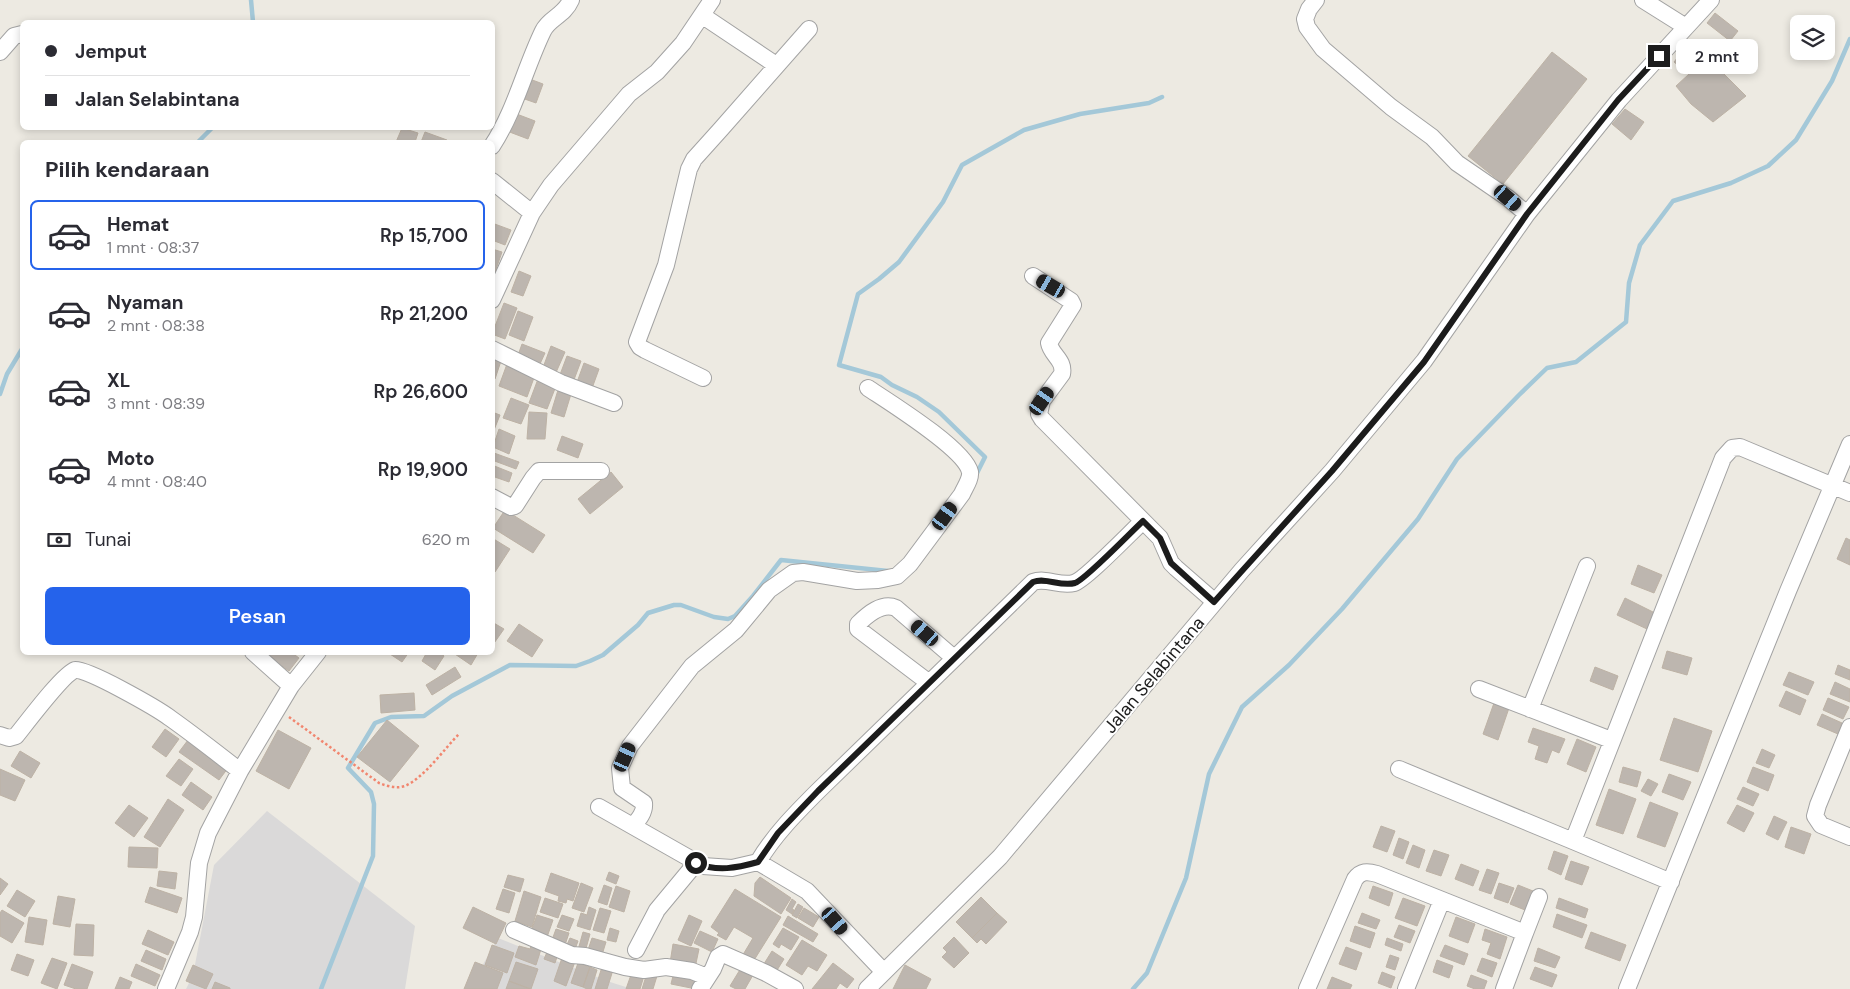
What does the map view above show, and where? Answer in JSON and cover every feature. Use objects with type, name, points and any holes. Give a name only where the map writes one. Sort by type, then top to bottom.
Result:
[{"type":"street","points":[[495,140],[544,29],[562,14],[571,0]]},
{"type":"street","points":[[495,293],[532,213],[555,179],[629,94],[657,72],[683,44],[712,0]]},
{"type":"street","points":[[1316,0],[1305,19],[1307,27],[1323,49],[1391,107],[1432,137],[1457,163],[1508,198],[1527,214]]},
{"type":"street","points":[[1643,0],[1686,28]]},
{"type":"street","name":"Jalan Selabintana","points":[[867,989],[1000,857],[1214,602],[1332,471],[1424,362],[1527,214],[1618,100],[1711,0]]},
{"type":"street","points":[[703,16],[776,65]]},
{"type":"street","points":[[702,378],[640,348],[637,340],[666,265],[689,169],[694,159],[809,29]]},
{"type":"street","points":[[0,52],[14,36],[20,34]]},
{"type":"street","points":[[495,183],[532,213]]},
{"type":"street","points":[[1033,276],[1071,300],[1073,305],[1050,343],[1051,350],[1062,364],[1063,369],[1062,374],[1042,401],[1039,414],[1160,538],[1171,563],[1214,602]]},
{"type":"street","points":[[495,350],[561,383],[614,403]]},
{"type":"street","points":[[633,826],[641,815],[644,803],[622,788],[620,768],[630,746],[692,666],[705,654],[721,645],[769,590],[792,573],[804,572],[858,581],[878,580],[897,576],[910,564],[962,494],[968,482],[970,472],[964,461],[951,446],[868,388]]},
{"type":"street","points":[[1627,989],[1850,444]]},
{"type":"street","points":[[1573,841],[1611,740],[1726,452],[1732,448],[1740,447],[1850,493]]},
{"type":"street","points":[[495,499],[510,507],[515,506],[539,471],[601,471]]},
{"type":"street","points":[[758,862],[768,845],[788,822],[928,682],[1033,582],[1038,580],[1058,584],[1077,583],[1143,521]]},
{"type":"street","points":[[1530,709],[1587,566]]},
{"type":"street","points":[[928,682],[858,629],[858,624],[884,606],[896,608],[954,658]]},
{"type":"street","points":[[256,655],[291,686]]},
{"type":"street","points":[[166,989],[190,932],[194,917],[199,863],[208,833],[240,771],[291,686],[316,655]]},
{"type":"street","points":[[0,735],[9,738],[16,736],[27,720],[71,672],[78,670],[93,674],[168,716],[240,771]]},
{"type":"street","points":[[1478,689],[1611,740]]},
{"type":"street","points":[[1850,726],[1845,752],[1815,816],[1821,824],[1850,837]]},
{"type":"street","points":[[1399,770],[1671,882]]},
{"type":"street","points":[[599,807],[696,863],[710,868],[758,862],[807,891],[884,972]]},
{"type":"street","points":[[636,950],[657,910],[696,863]]},
{"type":"street","points":[[1308,989],[1355,879],[1361,872],[1377,874],[1525,933]]},
{"type":"street","points":[[1504,989],[1539,897]]},
{"type":"street","points":[[1406,989],[1442,900]]},
{"type":"street","points":[[514,930],[572,955],[585,956],[644,970],[666,967],[703,983],[713,969],[718,957],[723,954],[766,973],[795,989]]},
{"type":"path","points":[[278,709],[379,783],[391,787],[405,786],[419,776],[458,734]]},
{"type":"shaded area","points":[[267,811],[415,926],[405,989],[186,989],[193,975],[214,865]]},
{"type":"shaded area","points":[[498,938],[607,981],[632,989],[469,989]]},
{"type":"building","points":[[1715,13],[1738,31],[1730,41],[1707,23]]},
{"type":"building","points":[[1686,47],[1708,58],[1746,96],[1713,122],[1691,104],[1676,86],[1689,74],[1674,62]]},
{"type":"building","points":[[1552,52],[1587,79],[1503,184],[1468,156]]},
{"type":"building","points":[[527,78],[543,84],[536,103],[519,97]]},
{"type":"building","points":[[1625,109],[1644,122],[1631,140],[1612,124]]},
{"type":"building","points":[[514,113],[535,121],[528,139],[507,131]]},
{"type":"building","points":[[401,130],[418,133],[416,140],[397,140]]},
{"type":"building","points":[[425,132],[447,140],[422,140]]},
{"type":"building","points":[[495,224],[511,230],[505,245],[495,241]]},
{"type":"building","points":[[495,250],[502,252],[495,272]]},
{"type":"building","points":[[519,271],[531,276],[523,296],[511,292]]},
{"type":"building","points":[[504,303],[517,308],[505,339],[495,335],[495,326]]},
{"type":"building","points":[[518,311],[533,317],[524,341],[509,335]]},
{"type":"building","points":[[522,344],[545,353],[539,366],[517,358]]},
{"type":"building","points":[[551,346],[565,352],[554,377],[541,373]]},
{"type":"building","points":[[567,356],[581,361],[572,385],[558,380]]},
{"type":"building","points":[[495,359],[501,361],[495,379]]},
{"type":"building","points":[[584,363],[599,369],[591,391],[576,385]]},
{"type":"building","points":[[507,364],[535,375],[527,397],[499,386]]},
{"type":"building","points":[[538,379],[556,386],[547,409],[529,403]]},
{"type":"building","points":[[558,390],[571,394],[564,417],[551,413]]},
{"type":"building","points":[[511,398],[529,405],[521,424],[503,418]]},
{"type":"building","points":[[529,412],[547,413],[545,439],[527,439]]},
{"type":"building","points":[[495,413],[500,415],[495,428]]},
{"type":"building","points":[[499,429],[515,436],[509,454],[495,448]]},
{"type":"building","points":[[562,436],[583,444],[578,458],[557,450]]},
{"type":"building","points":[[495,453],[519,462],[516,469],[495,461]]},
{"type":"building","points":[[495,466],[512,473],[509,482],[495,477]]},
{"type":"building","points":[[611,472],[623,487],[590,514],[578,499]]},
{"type":"building","points":[[505,510],[545,535],[533,553],[495,529],[495,525]]},
{"type":"building","points":[[1846,538],[1850,540],[1850,565],[1837,559]]},
{"type":"building","points":[[495,540],[510,549],[495,572]]},
{"type":"building","points":[[1638,565],[1662,575],[1654,593],[1631,584]]},
{"type":"building","points":[[1625,598],[1655,613],[1647,629],[1617,615]]},
{"type":"building","points":[[495,624],[504,629],[495,642]]},
{"type":"building","points":[[519,624],[543,640],[532,657],[507,641]]},
{"type":"building","points":[[1667,651],[1692,658],[1687,675],[1662,668]]},
{"type":"building","points":[[266,655],[295,655],[299,658],[289,671]]},
{"type":"building","points":[[392,655],[407,655],[402,662]]},
{"type":"building","points":[[425,655],[444,656],[435,670],[422,661]]},
{"type":"building","points":[[456,655],[477,655],[471,665]]},
{"type":"building","points":[[1838,665],[1850,670],[1850,680],[1835,674]]},
{"type":"building","points":[[455,667],[461,677],[432,695],[426,685]]},
{"type":"building","points":[[1595,667],[1618,676],[1613,690],[1590,681]]},
{"type":"building","points":[[1789,672],[1814,682],[1808,695],[1783,685]]},
{"type":"building","points":[[1835,682],[1850,689],[1850,702],[1830,694]]},
{"type":"building","points":[[1786,691],[1806,700],[1800,715],[1779,706]]},
{"type":"building","points":[[414,693],[415,710],[381,713],[380,695]]},
{"type":"building","points":[[1828,698],[1849,707],[1843,719],[1823,710]]},
{"type":"building","points":[[1494,703],[1509,708],[1498,740],[1483,734]]},
{"type":"building","points":[[1822,714],[1842,723],[1838,734],[1817,725]]},
{"type":"building","points":[[1674,718],[1712,731],[1698,772],[1660,760]]},
{"type":"building","points":[[387,720],[419,746],[390,782],[357,757]]},
{"type":"building","points":[[1533,728],[1565,739],[1559,753],[1552,750],[1547,763],[1535,759],[1539,746],[1528,742]]},
{"type":"building","points":[[165,729],[179,739],[166,757],[152,747]]},
{"type":"building","points":[[278,730],[311,748],[289,789],[256,771]]},
{"type":"building","points":[[1577,739],[1596,747],[1586,772],[1567,764]]},
{"type":"building","points":[[188,740],[228,768],[219,780],[179,752]]},
{"type":"building","points":[[1762,749],[1775,755],[1769,768],[1756,763]]},
{"type":"building","points":[[20,751],[40,763],[31,778],[11,766]]},
{"type":"building","points":[[179,759],[193,769],[181,786],[166,776]]},
{"type":"building","points":[[1623,767],[1641,772],[1637,787],[1619,782]]},
{"type":"building","points":[[1753,767],[1774,775],[1768,791],[1747,782]]},
{"type":"building","points":[[0,769],[25,780],[15,801],[0,795]]},
{"type":"building","points":[[1669,774],[1691,782],[1683,800],[1662,792]]},
{"type":"building","points":[[1648,779],[1658,784],[1651,796],[1641,791]]},
{"type":"building","points":[[191,782],[212,797],[203,810],[182,795]]},
{"type":"building","points":[[1743,787],[1759,794],[1753,806],[1737,799]]},
{"type":"building","points":[[1609,789],[1636,799],[1623,834],[1596,825]]},
{"type":"building","points":[[168,799],[184,810],[160,847],[144,837]]},
{"type":"building","points":[[1650,802],[1678,813],[1665,847],[1637,837]]},
{"type":"building","points":[[129,805],[148,818],[134,837],[115,823]]},
{"type":"building","points":[[1737,805],[1754,813],[1744,832],[1727,823]]},
{"type":"building","points":[[1774,816],[1787,822],[1778,840],[1766,834]]},
{"type":"building","points":[[1381,826],[1395,831],[1387,852],[1373,847]]},
{"type":"building","points":[[1791,827],[1811,834],[1804,854],[1785,847]]},
{"type":"building","points":[[1399,838],[1409,842],[1403,859],[1393,855]]},
{"type":"building","points":[[1413,845],[1425,850],[1419,868],[1406,863]]},
{"type":"building","points":[[129,847],[158,848],[157,868],[128,867]]},
{"type":"building","points":[[1434,850],[1449,855],[1441,876],[1426,871]]},
{"type":"building","points":[[1554,851],[1568,856],[1561,875],[1548,869]]},
{"type":"building","points":[[1571,861],[1589,867],[1582,885],[1565,879]]},
{"type":"building","points":[[1461,864],[1479,871],[1473,886],[1455,879]]},
{"type":"building","points":[[1487,869],[1499,873],[1491,894],[1479,890]]},
{"type":"building","points":[[159,871],[177,873],[175,889],[157,886]]},
{"type":"building","points":[[609,872],[619,876],[616,884],[606,880]]},
{"type":"building","points":[[551,873],[579,883],[573,901],[567,899],[566,903],[558,901],[559,896],[545,891]]},
{"type":"building","points":[[508,875],[524,879],[520,892],[504,887]]},
{"type":"building","points":[[760,877],[791,898],[781,914],[754,896],[755,883]]},
{"type":"building","points":[[0,878],[8,884],[0,895]]},
{"type":"building","points":[[581,883],[593,888],[584,912],[572,908]]},
{"type":"building","points":[[1499,883],[1514,888],[1508,903],[1494,898]]},
{"type":"building","points":[[604,885],[612,888],[607,905],[598,902]]},
{"type":"building","points":[[1518,885],[1533,891],[1525,910],[1510,904]]},
{"type":"building","points":[[616,886],[630,891],[624,912],[609,907]]},
{"type":"building","points":[[1373,886],[1393,893],[1389,906],[1369,898]]},
{"type":"building","points":[[150,887],[182,898],[177,913],[145,902]]},
{"type":"building","points":[[503,889],[515,893],[509,913],[496,909]]},
{"type":"building","points":[[735,889],[781,917],[751,965],[741,958],[753,938],[734,927],[726,940],[717,935],[719,933],[711,927]]},
{"type":"building","points":[[17,890],[35,901],[25,917],[7,906]]},
{"type":"building","points":[[524,891],[541,897],[532,927],[515,921]]},
{"type":"building","points":[[58,896],[75,899],[70,927],[53,924]]},
{"type":"building","points":[[981,897],[997,913],[972,938],[956,922]]},
{"type":"building","points":[[545,898],[563,904],[558,918],[540,912]]},
{"type":"building","points":[[1403,898],[1425,906],[1417,926],[1395,918]]},
{"type":"building","points":[[1559,898],[1588,909],[1585,918],[1556,908]]},
{"type":"building","points":[[792,899],[796,902],[792,909],[794,910],[792,914],[786,910]]},
{"type":"building","points":[[798,904],[803,907],[797,918],[792,915]]},
{"type":"building","points":[[473,907],[506,923],[496,944],[463,928]]},
{"type":"building","points":[[589,907],[596,910],[590,930],[577,926],[581,913],[587,915]]},
{"type":"building","points":[[600,908],[611,911],[604,933],[593,930]]},
{"type":"building","points":[[804,908],[819,917],[813,927],[798,918]]},
{"type":"building","points":[[2,910],[24,923],[12,943],[0,936],[0,913]]},
{"type":"building","points":[[997,913],[1007,922],[986,944],[981,939],[977,943],[972,938]]},
{"type":"building","points":[[1362,913],[1380,920],[1376,929],[1358,923]]},
{"type":"building","points":[[1557,914],[1587,925],[1582,938],[1553,927]]},
{"type":"building","points":[[537,915],[553,920],[546,940],[530,934]]},
{"type":"building","points":[[562,915],[574,919],[569,931],[557,927]]},
{"type":"building","points":[[689,915],[702,921],[691,946],[678,940]]},
{"type":"building","points":[[788,916],[818,934],[813,942],[783,925]]},
{"type":"building","points":[[29,917],[47,920],[43,945],[25,942]]},
{"type":"building","points":[[1456,917],[1475,924],[1468,943],[1449,936]]},
{"type":"building","points":[[76,924],[94,925],[93,956],[74,955]]},
{"type":"building","points":[[1399,925],[1415,931],[1410,943],[1394,937]]},
{"type":"building","points":[[1355,926],[1375,933],[1370,948],[1350,941]]},
{"type":"building","points":[[610,928],[619,931],[616,942],[607,940]]},
{"type":"building","points":[[783,928],[799,937],[791,950],[781,944],[779,948],[773,944]]},
{"type":"building","points":[[556,929],[569,933],[565,945],[552,940]]},
{"type":"building","points":[[1485,929],[1507,937],[1500,959],[1487,954],[1491,943],[1482,940]]},
{"type":"building","points":[[148,930],[174,942],[168,955],[142,944]]},
{"type":"building","points":[[700,931],[718,939],[712,952],[694,943]]},
{"type":"building","points":[[583,932],[590,934],[585,952],[578,950]]},
{"type":"building","points":[[1591,932],[1626,945],[1620,961],[1585,948]]},
{"type":"building","points":[[954,937],[969,953],[954,968],[942,957],[947,952],[943,948]]},
{"type":"building","points":[[570,938],[578,941],[574,952],[565,949]]},
{"type":"building","points":[[592,938],[606,942],[601,958],[587,953]]},
{"type":"building","points":[[1387,938],[1403,944],[1401,951],[1385,945]]},
{"type":"building","points":[[802,940],[827,955],[817,971],[808,966],[802,975],[786,965]]},
{"type":"building","points":[[532,943],[542,946],[536,965],[515,957],[519,946],[530,949]]},
{"type":"building","points":[[673,944],[699,949],[695,968],[670,963]]},
{"type":"building","points":[[492,945],[514,953],[507,973],[485,965]]},
{"type":"building","points":[[1445,945],[1468,954],[1464,965],[1440,956]]},
{"type":"building","points":[[1346,947],[1362,953],[1356,970],[1339,964]]},
{"type":"building","points":[[1538,948],[1560,957],[1555,968],[1534,961]]},
{"type":"building","points":[[146,950],[166,959],[162,970],[141,961]]},
{"type":"building","points":[[548,950],[558,954],[555,963],[544,959]]},
{"type":"building","points":[[772,951],[784,959],[774,975],[762,967]]},
{"type":"building","points":[[17,954],[34,960],[28,976],[11,970]]},
{"type":"building","points":[[563,955],[576,959],[566,986],[554,981]]},
{"type":"building","points":[[1390,955],[1399,958],[1395,970],[1386,967]]},
{"type":"building","points":[[52,958],[67,963],[57,989],[41,983]]},
{"type":"building","points":[[1482,958],[1497,963],[1492,977],[1477,971]]},
{"type":"building","points":[[1437,960],[1453,966],[1449,978],[1433,972]]},
{"type":"building","points":[[475,962],[503,973],[497,989],[464,989]]},
{"type":"building","points":[[516,962],[538,969],[531,989],[509,981]]},
{"type":"building","points":[[578,963],[590,967],[583,987],[571,983]]},
{"type":"building","points":[[833,963],[854,979],[847,988],[840,983],[836,989],[812,989]]},
{"type":"building","points":[[72,964],[93,972],[87,989],[76,989],[64,985]]},
{"type":"building","points":[[136,964],[160,975],[155,986],[131,976]]},
{"type":"building","points":[[193,965],[213,974],[206,989],[186,981]]},
{"type":"building","points":[[905,965],[931,979],[926,989],[893,989]]},
{"type":"building","points":[[590,967],[597,970],[591,989],[587,989],[583,987]]},
{"type":"building","points":[[602,967],[613,970],[607,989],[595,989]]},
{"type":"building","points":[[1535,967],[1557,975],[1552,987],[1530,979]]},
{"type":"building","points":[[741,968],[753,975],[745,989],[736,989],[730,986]]},
{"type":"building","points":[[632,972],[644,976],[640,989],[626,989]]},
{"type":"building","points":[[1382,972],[1395,977],[1391,988],[1378,983]]},
{"type":"building","points":[[647,973],[657,976],[653,989],[642,989]]},
{"type":"building","points":[[1471,975],[1487,981],[1484,989],[1475,989],[1467,986]]},
{"type":"building","points":[[673,976],[699,977],[696,989],[671,984]]},
{"type":"building","points":[[120,977],[132,982],[129,989],[115,989]]},
{"type":"building","points":[[1332,977],[1352,985],[1350,989],[1327,989]]},
{"type":"building","points":[[509,981],[530,989],[506,989]]},
{"type":"building","points":[[215,982],[230,988],[230,989],[212,989]]},
{"type":"waterway","points":[[251,0],[253,20]]},
{"type":"waterway","points":[[1133,989],[1147,973],[1186,878],[1209,774],[1242,707],[1289,665],[1342,609],[1418,519],[1457,459],[1519,395],[1547,368],[1576,362],[1626,322],[1629,283],[1640,245],[1673,201],[1731,183],[1768,166],[1796,140],[1832,81],[1850,39]]},
{"type":"waterway","points":[[976,475],[985,457],[939,412],[881,377],[839,365],[858,294],[899,262],[943,202],[962,165],[1024,130],[1080,114],[1149,103],[1162,97]]},
{"type":"waterway","points":[[200,140],[210,130]]},
{"type":"waterway","points":[[0,394],[7,374],[20,352]]},
{"type":"waterway","points":[[321,989],[373,856],[374,804],[371,792],[348,768],[375,723],[391,717],[424,716],[452,696],[510,665],[576,666],[590,661],[603,655],[638,625],[648,613],[674,605],[681,605],[714,617],[728,619],[735,616],[753,596],[781,560],[888,571]]},
{"type":"route","points":[[696,863],[710,868],[732,868],[758,862],[778,833],[818,791],[1033,582],[1044,580],[1058,584],[1077,583],[1143,521],[1160,538],[1171,563],[1214,602],[1332,471],[1424,362],[1527,214],[1618,100],[1659,56]]}]
